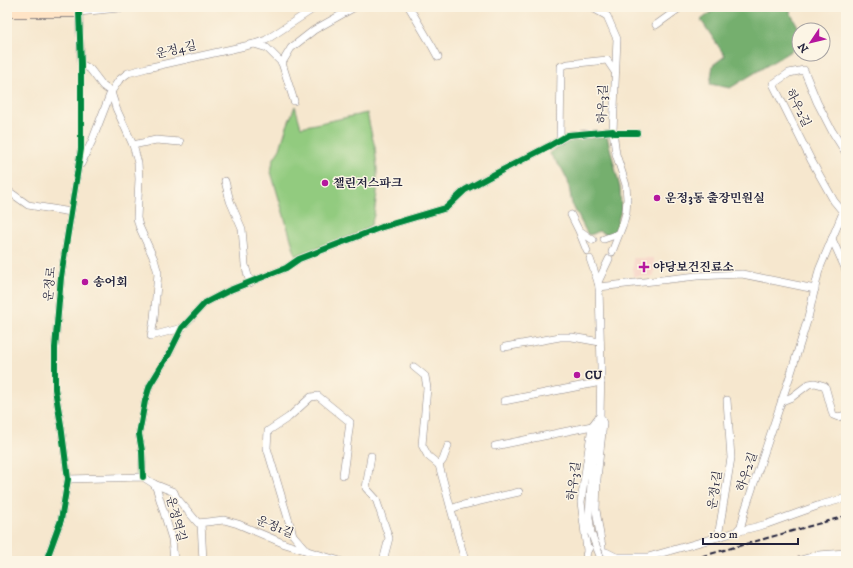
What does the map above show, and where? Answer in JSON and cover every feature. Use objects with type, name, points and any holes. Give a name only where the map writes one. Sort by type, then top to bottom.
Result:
[{"type":"street","points":[[7,12],[129,7]]},
{"type":"street","name":"운정4길","points":[[78,170],[92,141],[111,92],[119,80],[128,72],[266,40],[316,7]]},
{"type":"street","points":[[282,62],[291,48],[314,30],[355,7]]},
{"type":"street","points":[[409,7],[438,57]]},
{"type":"street","name":"하우3길","points":[[591,7],[607,16],[617,39],[613,131],[616,154],[626,185],[627,199],[623,224],[612,252]]},
{"type":"street","points":[[656,25],[681,7]]},
{"type":"street","name":"운정로","points":[[49,559],[60,520],[68,479],[55,389],[55,348],[61,277],[81,150],[82,64],[80,10]]},
{"type":"street","points":[[254,44],[267,48],[282,62],[294,101]]},
{"type":"street","points":[[560,140],[561,66],[606,60],[616,72]]},
{"type":"street","points":[[82,64],[90,69],[111,92],[116,108],[133,145],[138,163],[139,179],[137,218],[158,272],[151,336],[182,328]]},
{"type":"street","name":"하우2길","points":[[843,212],[834,201],[773,84],[789,73],[804,70],[817,102],[832,131],[846,153]]},
{"type":"street","points":[[143,477],[142,451],[139,434],[145,401],[150,385],[169,354],[182,328],[206,303],[230,290],[286,268],[298,259],[382,226],[446,208],[465,190],[568,135],[613,131],[614,133],[637,133]]},
{"type":"street","points":[[133,145],[156,140],[180,142]]},
{"type":"street","points":[[225,182],[230,201],[242,229],[245,265],[249,283]]},
{"type":"street","points":[[7,190],[28,206],[71,212]]},
{"type":"street","name":"하우2길","points":[[736,532],[741,526],[745,510],[792,373],[808,318],[819,270],[846,205]]},
{"type":"street","points":[[571,215],[587,251]]},
{"type":"street","points":[[579,231],[593,240]]},
{"type":"street","points":[[604,239],[618,234]]},
{"type":"street","points":[[832,239],[846,270]]},
{"type":"street","name":"하우3길","points":[[590,259],[599,285],[601,367],[600,416],[603,423],[597,479],[596,510],[604,549]]},
{"type":"street","name":"하우3길","points":[[599,285],[609,259]]},
{"type":"street","points":[[599,285],[697,276],[742,274],[815,289]]},
{"type":"street","points":[[505,347],[560,337],[572,337],[600,342]]},
{"type":"street","points":[[414,367],[425,376],[427,388],[422,446],[428,456],[439,465],[465,561]]},
{"type":"street","points":[[504,401],[601,382]]},
{"type":"street","points":[[782,401],[792,397],[809,384],[815,383],[825,386],[833,415],[838,417],[846,415]]},
{"type":"street","points":[[306,550],[293,535],[267,448],[268,431],[288,417],[311,397],[318,396],[350,422],[343,475]]},
{"type":"street","name":"운정1길","points":[[718,537],[731,458],[727,400]]},
{"type":"street","points":[[495,446],[592,426],[600,416]]},
{"type":"street","points":[[596,561],[590,534],[590,517],[592,465],[600,416]]},
{"type":"street","name":"하우3길","points":[[586,557],[581,502],[592,426]]},
{"type":"street","points":[[439,465],[443,460],[448,446]]},
{"type":"street","points":[[371,456],[366,488],[376,499],[389,538],[383,561]]},
{"type":"street","points":[[68,479],[143,477],[154,484],[174,492],[176,497],[198,523],[201,523],[203,561]]},
{"type":"street","name":"운정역길","points":[[154,484],[172,539],[174,561]]},
{"type":"street","points":[[451,509],[519,492]]},
{"type":"street","points":[[603,561],[616,557],[648,556],[767,524],[820,505],[846,498]]},
{"type":"street","name":"운정1길","points":[[201,523],[224,520],[238,524],[285,544],[340,561]]},
{"type":"street","points":[[590,534],[603,561]]},
{"type":"street","points":[[586,557],[589,548],[599,545],[616,557]]},
{"type":"street","points":[[603,561],[606,555],[604,549]]},
{"type":"street","points":[[797,561],[818,555],[846,554]]},
{"type":"street","points":[[825,561],[846,554]]},
{"type":"shaded area","name":"야당보건진료소","points":[[633,258],[654,258],[654,276],[633,276]]},
{"type":"green space","points":[[718,7],[791,7],[790,12],[796,22],[791,22],[791,51],[730,88],[710,84],[713,65],[725,56],[701,20]]},
{"type":"green space","name":"챌린저스파크","points":[[295,106],[301,127],[367,113],[375,147],[377,169],[377,193],[371,225],[361,233],[296,256],[271,172],[273,160],[280,149]]},
{"type":"green space","points":[[607,136],[620,188],[621,210],[615,231],[609,235],[599,231],[588,235],[572,204],[568,181],[562,169],[549,153],[572,139]]},
{"type":"railway","points":[[685,561],[846,516]]},
{"type":"cycle path","points":[[46,561],[61,520],[68,479],[55,389],[55,348],[61,277],[81,149],[80,7]]},
{"type":"cycle path","points":[[143,477],[142,451],[139,434],[145,401],[150,385],[169,354],[182,328],[205,303],[230,290],[286,268],[299,259],[382,227],[446,208],[465,190],[568,135],[613,131],[614,133],[637,133]]},
{"type":"place","name":"챌린저스파크","points":[[325,183]]},
{"type":"place","name":"운정3동 출장민원실","points":[[657,198]]},
{"type":"place","name":"야당보건진료소","points":[[644,267]]},
{"type":"place","name":"송어회","points":[[85,282]]},
{"type":"place","name":"CU","points":[[577,375]]}]
